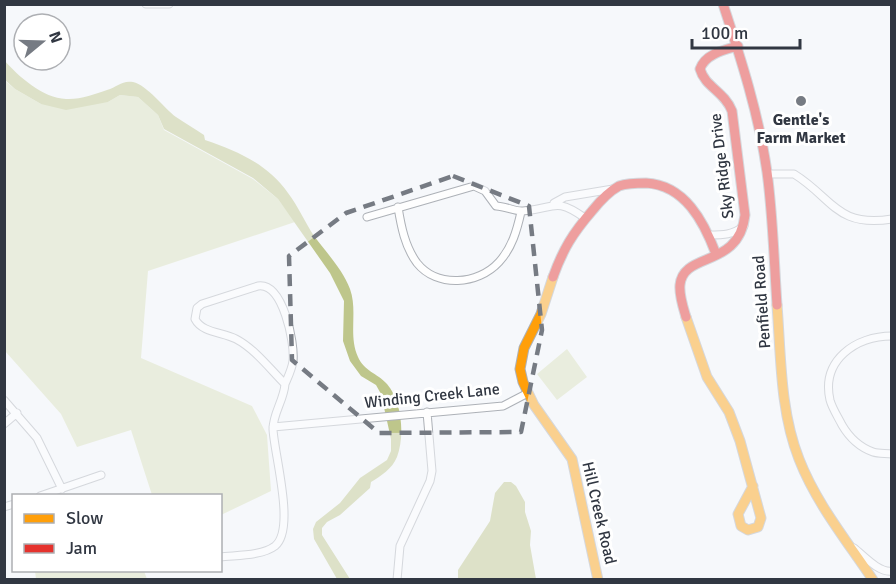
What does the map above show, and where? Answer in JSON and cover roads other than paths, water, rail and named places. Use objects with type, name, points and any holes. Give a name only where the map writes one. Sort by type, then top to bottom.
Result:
[{"type":"street","points":[[146,4],[169,4]]},
{"type":"street","name":"Penfield Road","points":[[723,4],[754,102],[767,174],[784,400],[789,427],[807,478],[829,516],[873,579]]},
{"type":"street","name":"Sky Ridge Drive","points":[[738,46],[718,52],[708,58],[701,66],[700,72],[727,98],[732,111],[745,215],[744,226],[732,248],[689,268],[682,276],[680,285],[681,295],[706,375],[730,414],[753,486]]},
{"type":"street","points":[[767,174],[794,174],[831,206],[846,215],[867,221],[891,219]]},
{"type":"street","points":[[550,206],[565,197],[615,189],[622,185],[645,183],[673,191],[698,214],[710,235],[716,254]]},
{"type":"street","points":[[368,217],[474,186],[485,192],[496,206],[506,206],[521,212],[550,206],[569,207],[585,218]]},
{"type":"street","name":"Winding Creek Lane","points":[[273,427],[503,406],[526,394],[520,366],[523,353],[536,326],[570,236],[604,197],[615,189]]},
{"type":"street","points":[[398,207],[406,241],[418,264],[424,270],[440,278],[460,281],[483,274],[500,261],[513,238],[521,212]]},
{"type":"street","points":[[710,235],[726,235],[744,226]]},
{"type":"street","points":[[222,557],[264,551],[274,547],[284,531],[273,427],[276,411],[284,394],[285,384],[293,363],[292,345],[283,310],[273,290],[267,286],[258,286],[202,304],[197,308],[195,315],[198,325],[238,340],[249,347],[285,384]]},
{"type":"street","points":[[891,336],[862,341],[851,346],[837,362],[831,375],[829,390],[830,401],[853,440],[874,453],[891,454]]},
{"type":"street","name":"Hill Creek Road","points":[[526,394],[572,459],[598,579]]},
{"type":"street","points":[[4,400],[38,438],[62,489]]},
{"type":"street","points":[[397,579],[400,546],[430,481],[432,471],[427,412]]},
{"type":"street","points":[[4,424],[16,413]]},
{"type":"street","points":[[44,494],[101,475]]},
{"type":"street","points":[[851,547],[881,569],[891,571]]},
{"type":"street","points":[[866,569],[867,579]]},
{"type":"place","name":"Gentle's Farm Market","points":[[801,101]]}]
